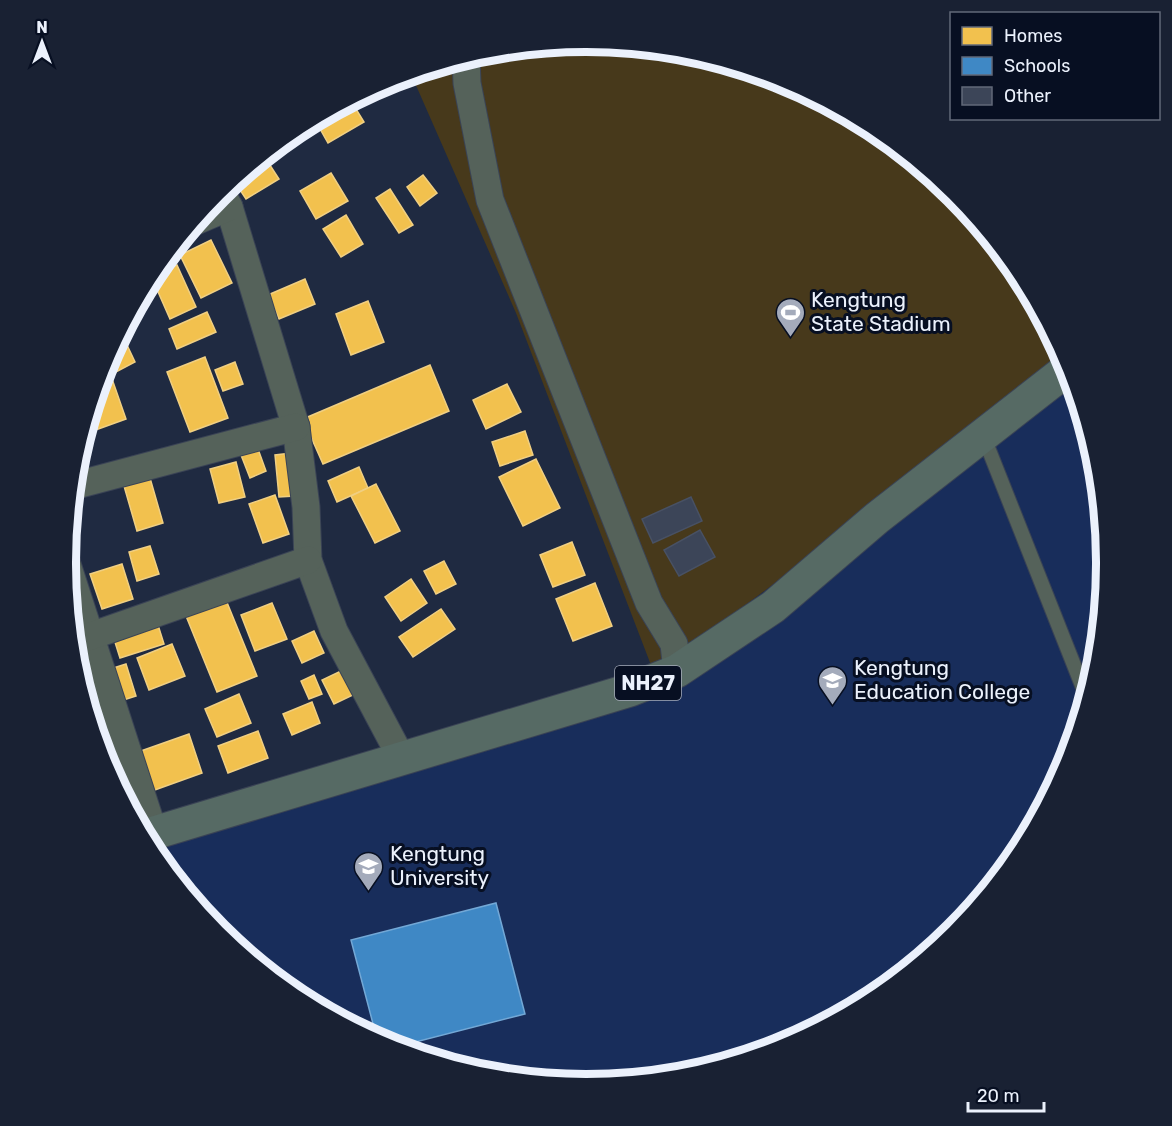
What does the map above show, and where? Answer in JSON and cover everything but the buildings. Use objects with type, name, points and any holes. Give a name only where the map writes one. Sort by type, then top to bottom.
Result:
[{"type":"highway","name":"NH27","points":[[153,833],[630,690],[677,671],[773,607],[877,518],[1060,375]]},
{"type":"street","points":[[466,67],[467,83],[490,200],[649,603],[674,644],[677,671]]},
{"type":"street","points":[[226,201],[296,427],[306,507],[308,560],[334,631],[402,759]]},
{"type":"street","points":[[82,484],[296,427]]},
{"type":"street","points":[[143,816],[82,638],[308,560]]},
{"type":"lane","points":[[983,435],[1082,684]]},
{"type":"shaded area","name":"Kengtung State Stadium","points":[[586,52],[653,57],[718,70],[781,91],[841,121],[897,158],[947,202],[991,252],[1028,308],[1059,372],[654,673],[516,313],[415,83],[486,62],[519,57]]},
{"type":"shaded area","name":"Kengtung Education College","points":[[1059,372],[1087,463],[1092,496],[1096,563],[1092,630],[1087,663],[1058,758],[1028,818],[991,874],[970,900],[923,947],[897,968],[870,987],[812,1021],[781,1035],[718,1056],[653,1069],[586,1074],[553,1072],[486,1064],[454,1056],[391,1035],[360,1021],[302,987],[275,968],[249,947],[202,900],[159,842],[654,673]]},
{"type":"place","name":"Kengtung State Stadium","points":[[790,338]]},
{"type":"place","name":"Kengtung Education College","points":[[833,706]]},
{"type":"place","name":"Kengtung University","points":[[369,892]]}]
